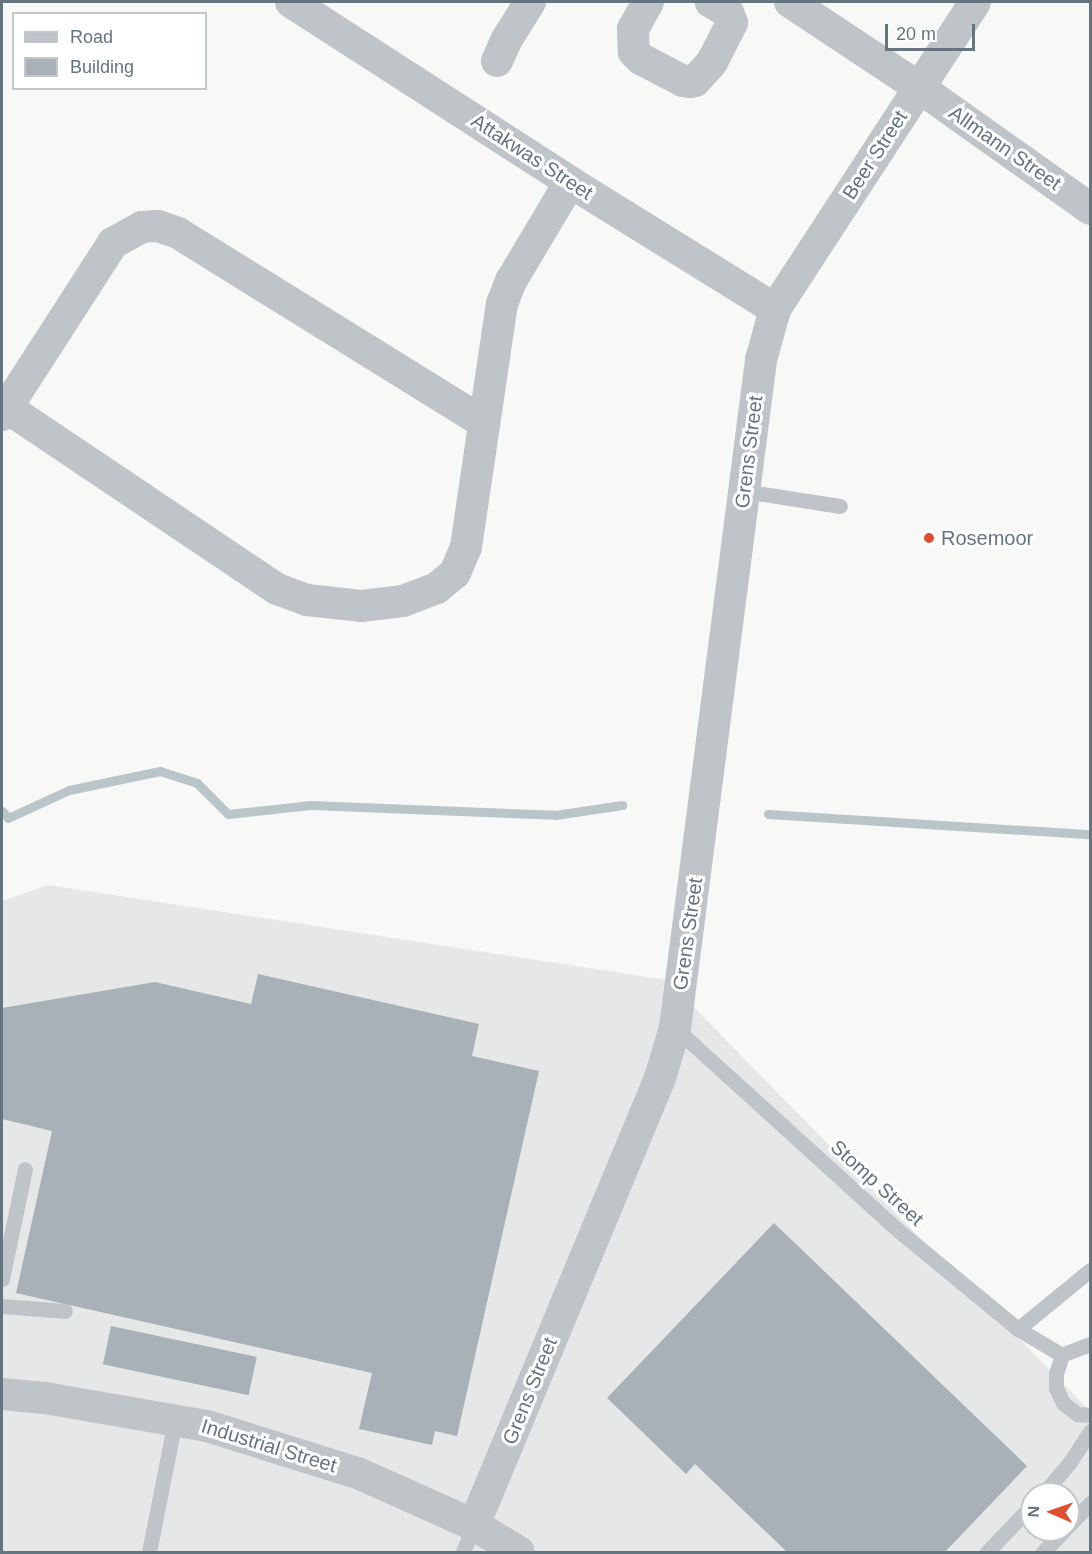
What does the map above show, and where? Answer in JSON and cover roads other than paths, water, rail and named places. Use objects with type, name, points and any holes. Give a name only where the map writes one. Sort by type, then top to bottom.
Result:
[{"type":"street","name":"Attakwas Street","points":[[291,2],[570,182],[775,309]]},
{"type":"street","points":[[497,61],[507,39],[530,2]]},
{"type":"street","points":[[636,6],[633,29],[634,52],[641,59],[683,81],[695,81],[712,62],[732,23],[728,12],[711,2]]},
{"type":"street","name":"Allmann Street","points":[[790,2],[920,88],[1090,209]]},
{"type":"street","name":"Beer Street","points":[[775,309],[975,2]]},
{"type":"street","points":[[484,423],[178,233],[158,226],[142,227],[113,243],[4,411],[277,589],[307,600],[360,606],[403,601],[437,588],[455,573],[466,547],[502,304],[511,281],[570,182]]},
{"type":"street","name":"Grens Street","points":[[469,1539],[660,1078],[675,1028],[761,360],[775,309]]},
{"type":"street","name":"Industrial Street","points":[[2,1394],[45,1398],[207,1426],[360,1474],[469,1539],[519,1552]]},
{"type":"lane","points":[[744,491],[840,506]]},
{"type":"lane","name":"Stomp Street","points":[[675,1028],[899,1231],[1018,1329],[1062,1355]]},
{"type":"lane","points":[[2,1279],[25,1169]]},
{"type":"lane","points":[[1018,1329],[1090,1270]]},
{"type":"lane","points":[[2,1306],[65,1311]]},
{"type":"lane","points":[[1090,1344],[1062,1355],[1056,1373],[1056,1388],[1063,1403],[1077,1413],[1090,1415]]},
{"type":"lane","points":[[149,1552],[176,1421]]},
{"type":"lane","points":[[1053,1482],[1070,1462],[1090,1431]]},
{"type":"lane","points":[[987,1552],[1020,1518]]},
{"type":"waterway","points":[[2,811],[8,818],[69,790],[160,771],[197,783],[228,814],[311,805],[555,815],[622,805]]},
{"type":"waterway","points":[[768,814],[1090,834]]},
{"type":"place","name":"Rosemoor","points":[[929,538]]}]
